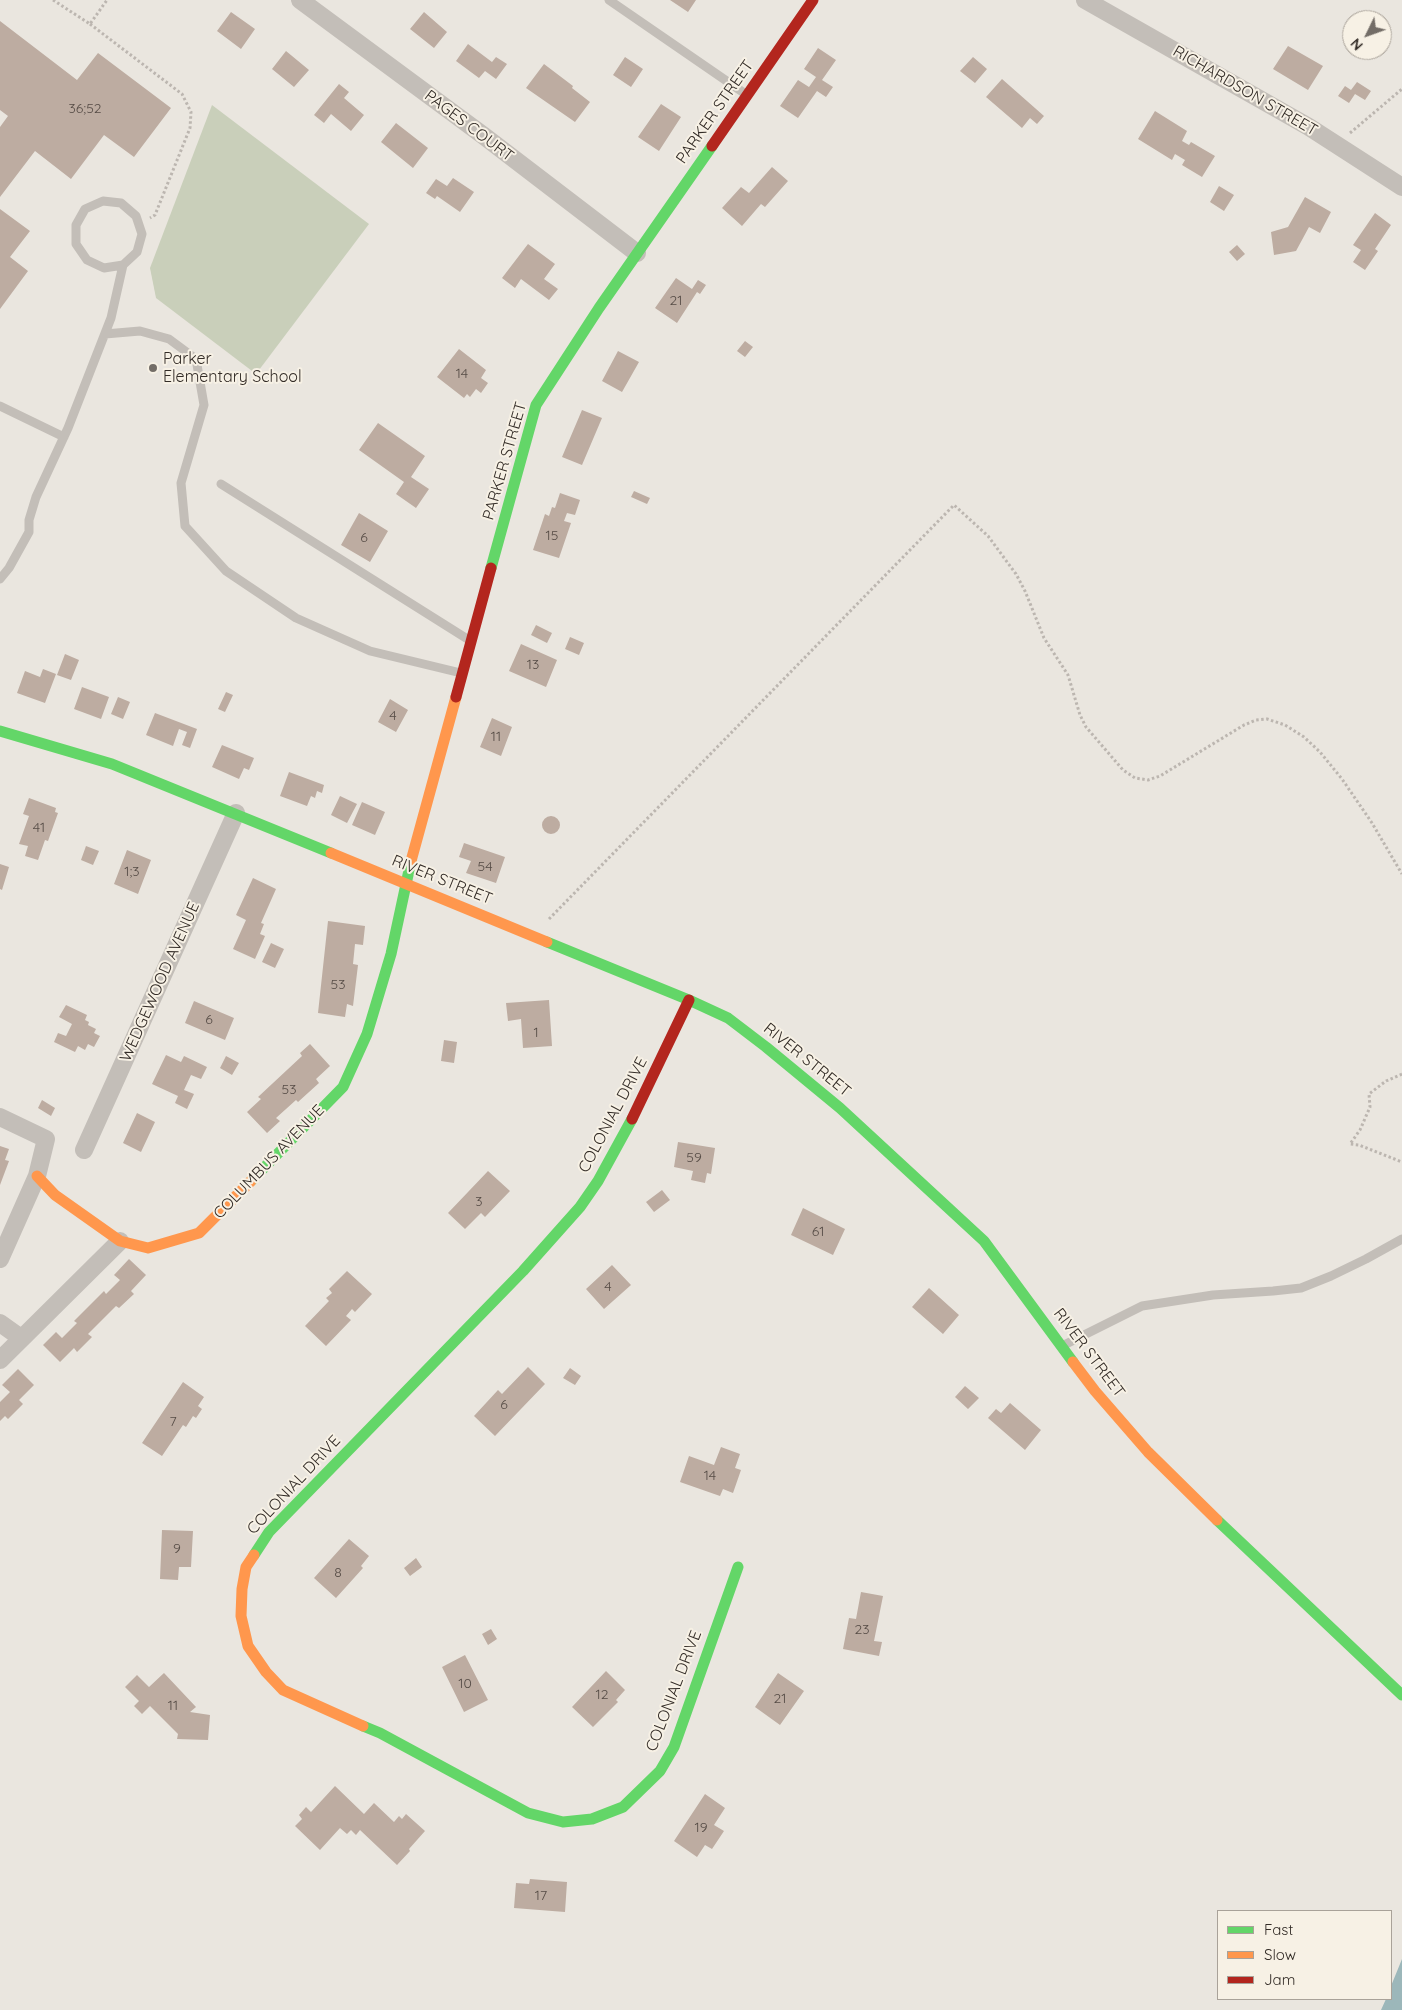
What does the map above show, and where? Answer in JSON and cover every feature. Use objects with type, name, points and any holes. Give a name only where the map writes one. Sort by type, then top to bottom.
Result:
[{"type":"street","name":"PAGES COURT","points":[[300,0],[484,136],[637,253]]},
{"type":"street","name":"PARKER STREET","points":[[405,883],[536,405],[599,308],[813,0]]},
{"type":"street","name":"RICHARDSON STREET","points":[[1085,0],[1309,126],[1402,187]]},
{"type":"street","name":"RIVER STREET","points":[[0,731],[112,764],[532,935],[728,1018],[840,1108],[984,1241],[1095,1391],[1148,1452],[1402,1695]]},
{"type":"street","name":"WEDGEWOOD AVENUE","points":[[84,1150],[236,814]]},
{"type":"street","name":"COLUMBUS AVENUE","points":[[120,1241],[148,1248],[199,1233],[343,1086],[367,1034],[391,954],[405,883]]},
{"type":"street","name":"COLONIAL DRIVE","points":[[689,1000],[624,1136],[598,1181],[580,1207],[523,1271],[269,1532],[246,1567],[242,1589],[241,1616],[248,1646],[266,1672],[283,1690],[313,1705],[380,1733],[528,1813],[563,1822],[592,1819],[623,1807],[660,1771],[674,1747],[738,1567]]},
{"type":"street","points":[[0,1117],[46,1139],[37,1176],[0,1259]]},
{"type":"street","points":[[0,1360],[120,1241],[55,1195],[37,1176]]},
{"type":"street","points":[[0,1324],[22,1338]]},
{"type":"lane","points":[[609,0],[747,95]]},
{"type":"lane","points":[[102,201],[121,203],[136,216],[142,234],[137,252],[123,264],[104,268],[87,260],[76,244],[76,225],[86,209],[102,201]]},
{"type":"lane","points":[[0,579],[9,568],[29,532],[29,520],[36,497],[64,437],[111,318],[123,264]]},
{"type":"lane","points":[[105,334],[140,331],[169,339],[196,359],[204,405],[181,483],[185,526],[226,570],[296,618],[370,651],[463,673]]},
{"type":"lane","points":[[0,406],[64,437]]},
{"type":"lane","points":[[221,484],[471,642]]},
{"type":"lane","points":[[1062,1346],[1142,1306],[1213,1295],[1301,1288],[1358,1264],[1402,1239]]},
{"type":"path","points":[[53,0],[90,24],[182,94],[191,112],[190,128],[156,215],[139,225]]},
{"type":"path","points":[[90,24],[107,0]]},
{"type":"path","points":[[1336,145],[1402,89]]},
{"type":"path","points":[[532,935],[954,505],[988,536],[1016,574],[1025,590],[1044,638],[1068,675],[1086,727],[1123,770],[1136,778],[1148,780],[1160,776],[1244,725],[1256,720],[1267,720],[1285,725],[1304,737],[1320,752],[1342,779],[1372,823],[1402,874]]},
{"type":"path","points":[[1402,1074],[1386,1081],[1369,1094],[1370,1107],[1360,1130],[1350,1144],[1360,1145],[1402,1162]]},
{"type":"green space","points":[[212,105],[369,224],[256,374],[156,298],[150,268]]},
{"type":"water","points":[[1402,1959],[1402,2010],[1381,2010],[1386,2000],[1392,2000],[1392,1984]]},
{"type":"building","points":[[670,0],[696,0],[688,12]]},
{"type":"building","points":[[231,12],[255,29],[241,49],[217,31]]},
{"type":"building","points":[[424,12],[447,32],[434,48],[410,29]]},
{"type":"building","points":[[0,21],[77,80],[98,53],[171,108],[134,157],[104,135],[71,179],[35,151],[0,197],[0,127],[8,116],[0,110]]},
{"type":"building","points":[[468,44],[492,62],[496,57],[507,64],[496,79],[485,71],[479,78],[456,61]]},
{"type":"building","points":[[1288,46],[1323,66],[1308,90],[1273,69]]},
{"type":"building","points":[[818,48],[836,60],[822,80],[833,87],[826,97],[817,91],[798,118],[780,106],[798,80],[809,87],[816,77],[804,69]]},
{"type":"building","points":[[286,51],[309,70],[294,87],[272,69]]},
{"type":"building","points":[[625,57],[643,69],[631,87],[613,75]]},
{"type":"building","points":[[973,57],[987,69],[975,83],[960,71]]},
{"type":"building","points":[[544,64],[573,86],[572,88],[590,102],[575,122],[526,88]]},
{"type":"building","points":[[1002,79],[1044,116],[1037,124],[1030,118],[1022,128],[986,97]]},
{"type":"building","points":[[1357,82],[1371,91],[1365,100],[1355,94],[1349,103],[1338,96],[1345,86],[1351,90]]},
{"type":"building","points":[[339,84],[349,92],[344,98],[364,115],[351,131],[331,114],[324,123],[314,115]]},
{"type":"building","points":[[661,104],[681,117],[659,151],[638,137]]},
{"type":"building","points":[[1155,111],[1187,131],[1182,141],[1189,145],[1191,142],[1215,156],[1202,177],[1182,165],[1185,160],[1175,154],[1172,160],[1138,139]]},
{"type":"building","points":[[396,123],[428,148],[413,168],[381,142]]},
{"type":"building","points":[[772,167],[788,181],[765,207],[761,204],[742,226],[722,208],[741,187],[749,193]]},
{"type":"building","points":[[453,178],[474,192],[460,212],[437,196],[435,199],[426,193],[436,179],[447,186]]},
{"type":"building","points":[[1219,186],[1234,195],[1224,211],[1210,202]]},
{"type":"building","points":[[1305,197],[1331,212],[1320,233],[1309,227],[1296,251],[1274,255],[1271,232],[1288,227]]},
{"type":"building","points":[[0,209],[30,231],[10,257],[28,271],[0,309]]},
{"type":"building","points":[[1375,213],[1391,225],[1375,249],[1378,251],[1365,270],[1353,262],[1361,250],[1353,245]]},
{"type":"building","points":[[528,244],[555,264],[544,279],[558,289],[549,300],[521,279],[515,288],[502,278]]},
{"type":"building","points":[[1237,245],[1245,254],[1237,261],[1229,252]]},
{"type":"building","points":[[676,278],[692,289],[698,280],[706,285],[700,294],[697,292],[677,323],[655,308]]},
{"type":"building","points":[[745,341],[753,347],[745,357],[737,351]]},
{"type":"building","points":[[459,349],[486,370],[481,378],[488,383],[481,393],[476,389],[470,397],[467,394],[464,398],[437,377]]},
{"type":"building","points":[[618,351],[639,362],[622,392],[602,381]]},
{"type":"building","points":[[582,410],[602,418],[582,465],[562,457]]},
{"type":"building","points":[[378,423],[425,456],[411,477],[429,489],[416,508],[396,494],[404,482],[359,450]]},
{"type":"building","points":[[634,491],[650,498],[647,504],[631,497]]},
{"type":"building","points":[[560,493],[580,500],[575,515],[567,513],[564,521],[571,523],[559,558],[533,550],[545,514],[549,516],[552,507],[555,508]]},
{"type":"building","points":[[359,513],[388,531],[370,562],[341,545]]},
{"type":"building","points":[[536,625],[552,633],[547,643],[531,635]]},
{"type":"building","points":[[570,637],[584,643],[579,655],[565,649]]},
{"type":"building","points":[[521,644],[557,660],[546,687],[509,671]]},
{"type":"building","points":[[65,654],[79,660],[71,680],[57,675]]},
{"type":"building","points":[[43,669],[56,674],[45,703],[17,693],[25,671],[40,677]]},
{"type":"building","points":[[82,687],[109,697],[101,719],[74,709]]},
{"type":"building","points":[[226,692],[233,695],[225,712],[218,709]]},
{"type":"building","points":[[118,697],[130,702],[123,719],[111,714]]},
{"type":"building","points":[[390,699],[408,710],[396,732],[378,722]]},
{"type":"building","points":[[155,713],[197,729],[190,748],[182,745],[187,732],[179,729],[173,746],[146,735]]},
{"type":"building","points":[[492,718],[512,727],[501,756],[480,747]]},
{"type":"building","points":[[222,745],[254,758],[249,770],[244,768],[239,779],[212,767]]},
{"type":"building","points":[[289,772],[324,785],[322,793],[317,791],[315,798],[311,796],[307,806],[280,796]]},
{"type":"building","points":[[340,796],[357,804],[347,823],[331,815]]},
{"type":"building","points":[[29,798],[56,808],[55,812],[58,813],[48,841],[45,840],[38,860],[25,856],[28,846],[19,844],[29,816],[23,814]]},
{"type":"building","points":[[362,802],[385,812],[375,835],[352,825]]},
{"type":"building","points":[[551,816],[557,819],[560,825],[557,831],[551,834],[545,831],[542,825],[545,819]]},
{"type":"building","points":[[464,843],[505,857],[496,883],[466,873],[471,861],[459,857]]},
{"type":"building","points":[[86,846],[99,851],[93,865],[81,860]]},
{"type":"building","points":[[127,850],[151,860],[138,894],[114,884]]},
{"type":"building","points":[[0,864],[9,867],[2,890],[0,889]]},
{"type":"building","points":[[253,878],[276,889],[261,923],[264,924],[260,934],[265,936],[255,959],[233,949],[246,920],[236,915]]},
{"type":"building","points":[[328,921],[365,926],[363,945],[355,944],[353,964],[358,965],[353,1006],[347,1004],[345,1017],[318,1013]]},
{"type":"building","points":[[271,943],[284,949],[275,968],[262,962]]},
{"type":"building","points":[[549,1000],[552,1046],[523,1048],[521,1019],[508,1021],[506,1003]]},
{"type":"building","points":[[194,1001],[234,1018],[225,1040],[185,1023]]},
{"type":"building","points":[[66,1005],[87,1015],[85,1020],[89,1022],[88,1025],[96,1029],[94,1033],[100,1036],[94,1047],[88,1044],[85,1050],[78,1046],[75,1052],[54,1042],[58,1033],[66,1036],[72,1024],[59,1017]]},
{"type":"building","points":[[444,1040],[457,1042],[454,1063],[441,1061]]},
{"type":"building","points":[[310,1044],[330,1066],[316,1079],[319,1083],[276,1118],[280,1121],[267,1133],[247,1112],[261,1099],[258,1097],[302,1056],[300,1053]]},
{"type":"building","points":[[166,1055],[181,1062],[184,1056],[207,1067],[201,1079],[191,1075],[184,1090],[194,1094],[187,1109],[175,1103],[178,1096],[152,1084]]},
{"type":"building","points":[[226,1056],[239,1063],[232,1075],[220,1068]]},
{"type":"building","points":[[42,1100],[55,1108],[51,1116],[38,1108]]},
{"type":"building","points":[[137,1113],[155,1122],[141,1152],[123,1143]]},
{"type":"building","points":[[678,1142],[715,1148],[711,1174],[707,1173],[705,1183],[691,1180],[693,1171],[674,1167]]},
{"type":"building","points":[[0,1146],[9,1149],[5,1160],[9,1161],[0,1185]]},
{"type":"building","points":[[488,1171],[510,1191],[485,1217],[481,1213],[465,1229],[448,1213]]},
{"type":"building","points":[[662,1190],[670,1200],[654,1212],[646,1202]]},
{"type":"building","points":[[803,1208],[845,1229],[833,1255],[791,1235]]},
{"type":"building","points":[[129,1259],[146,1275],[131,1291],[134,1294],[119,1308],[116,1306],[88,1334],[92,1337],[77,1352],[74,1348],[60,1362],[43,1345],[56,1332],[62,1338],[77,1323],[74,1321],[104,1291],[106,1294],[120,1280],[114,1275]]},
{"type":"building","points":[[612,1265],[631,1285],[604,1309],[586,1289]]},
{"type":"building","points":[[347,1271],[372,1294],[355,1312],[352,1309],[346,1316],[351,1320],[326,1346],[305,1326],[329,1301],[326,1298],[332,1293],[329,1289]]},
{"type":"building","points":[[929,1288],[959,1315],[943,1334],[912,1307]]},
{"type":"building","points":[[528,1367],[545,1384],[495,1436],[474,1416],[498,1390],[502,1394]]},
{"type":"building","points":[[570,1368],[581,1376],[575,1385],[563,1378]]},
{"type":"building","points":[[18,1369],[34,1385],[19,1400],[23,1404],[8,1419],[5,1416],[0,1421],[0,1402],[10,1392],[2,1385]]},
{"type":"building","points":[[183,1382],[204,1397],[198,1406],[202,1409],[196,1418],[193,1416],[186,1427],[183,1425],[162,1456],[142,1443]]},
{"type":"building","points":[[965,1386],[979,1398],[968,1409],[955,1397]]},
{"type":"building","points":[[1010,1403],[1041,1430],[1025,1450],[988,1418],[996,1409],[1001,1413]]},
{"type":"building","points":[[721,1447],[740,1454],[735,1468],[741,1470],[733,1493],[723,1489],[720,1496],[680,1482],[689,1456],[714,1465]]},
{"type":"building","points":[[162,1530],[193,1531],[191,1567],[179,1567],[178,1580],[160,1579]]},
{"type":"building","points":[[349,1539],[369,1556],[361,1566],[363,1568],[336,1598],[314,1578]]},
{"type":"building","points":[[416,1558],[422,1567],[410,1576],[404,1568]]},
{"type":"building","points":[[861,1592],[883,1596],[874,1641],[882,1642],[879,1656],[843,1649],[849,1618],[856,1619]]},
{"type":"building","points":[[491,1629],[497,1639],[488,1645],[482,1634]]},
{"type":"building","points":[[465,1655],[488,1700],[464,1712],[442,1667]]},
{"type":"building","points":[[606,1671],[625,1690],[616,1700],[618,1702],[593,1727],[572,1707]]},
{"type":"building","points":[[164,1673],[196,1707],[190,1712],[210,1715],[208,1740],[177,1739],[178,1734],[150,1706],[142,1714],[134,1706],[139,1701],[125,1687],[137,1675],[149,1687]]},
{"type":"building","points":[[778,1673],[804,1691],[780,1725],[755,1707]]},
{"type":"building","points":[[335,1786],[364,1814],[374,1803],[394,1822],[399,1816],[402,1819],[406,1814],[425,1831],[397,1865],[360,1830],[356,1835],[351,1830],[347,1834],[340,1828],[320,1850],[295,1826],[302,1819],[299,1815],[306,1807],[311,1812]]},
{"type":"building","points":[[705,1794],[725,1808],[714,1825],[724,1831],[712,1849],[705,1845],[697,1857],[674,1841]]},
{"type":"building","points":[[530,1879],[567,1882],[565,1912],[514,1908],[516,1883],[529,1884]]},
{"type":"traffic: fast","points":[[491,568],[536,405],[599,308],[712,146]]},
{"type":"traffic: fast","points":[[0,731],[112,764],[331,853]]},
{"type":"traffic: fast","points":[[251,1181],[343,1087],[367,1034],[391,954],[411,861]]},
{"type":"traffic: fast","points":[[547,942],[728,1018],[766,1047],[840,1108],[984,1241],[1073,1362]]},
{"type":"traffic: fast","points":[[254,1555],[269,1532],[523,1271],[580,1207],[598,1181],[632,1119]]},
{"type":"traffic: fast","points":[[1217,1520],[1402,1695]]},
{"type":"traffic: fast","points":[[363,1726],[380,1733],[528,1813],[563,1822],[592,1819],[623,1807],[660,1771],[674,1747],[738,1567]]},
{"type":"traffic: slow","points":[[411,861],[456,697]]},
{"type":"traffic: slow","points":[[331,853],[547,942]]},
{"type":"traffic: slow","points":[[37,1176],[55,1195],[120,1241],[148,1248],[199,1233],[251,1181]]},
{"type":"traffic: slow","points":[[1073,1362],[1095,1391],[1148,1452],[1217,1520]]},
{"type":"traffic: slow","points":[[254,1555],[246,1567],[242,1589],[241,1616],[248,1646],[266,1672],[283,1690],[363,1726]]},
{"type":"traffic: jam","points":[[712,146],[813,0]]},
{"type":"traffic: jam","points":[[456,697],[491,568]]},
{"type":"traffic: jam","points":[[632,1119],[689,1000]]},
{"type":"place","name":"Parker Elementary School","points":[[153,368]]}]
